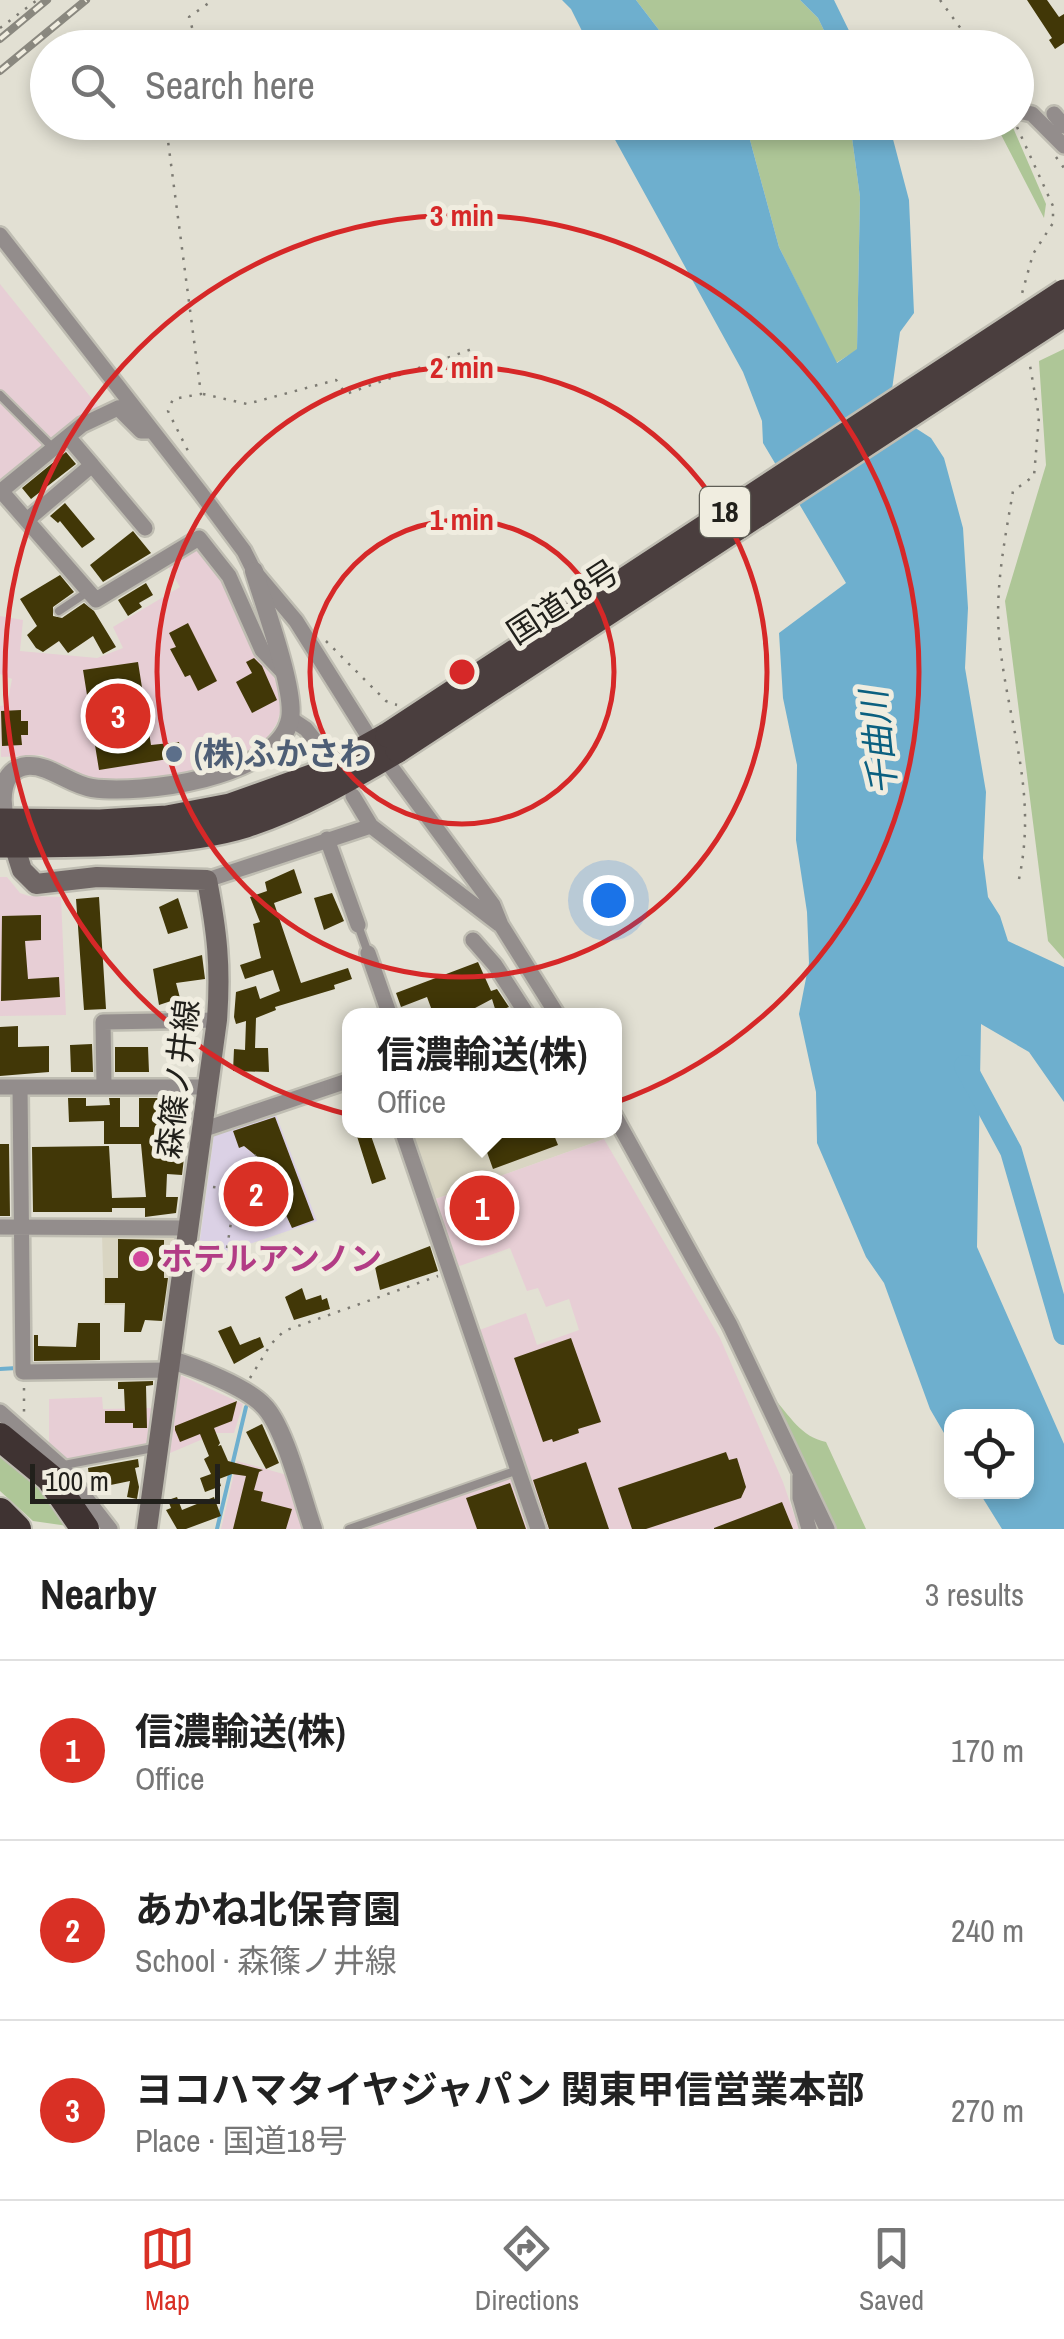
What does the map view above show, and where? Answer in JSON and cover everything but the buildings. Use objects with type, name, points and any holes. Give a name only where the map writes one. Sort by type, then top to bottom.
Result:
[{"type":"highway","name":"国道18号","points":[[386,746],[1064,292]]},
{"type":"highway","name":"国道18号","points":[[5,833],[166,818],[230,806],[386,746],[1064,314]]},
{"type":"highway","points":[[12,1435],[64,1494],[85,1529]]},
{"type":"highway","points":[[0,1515],[15,1529]]},
{"type":"main road","points":[[5,833],[22,870],[36,884],[97,876],[207,880]]},
{"type":"main road","name":"森篠ノ井線","points":[[147,1529],[217,1020],[219,940],[207,880]]},
{"type":"street","points":[[1034,116],[1064,146]]},
{"type":"street","points":[[0,235],[244,551],[254,571],[283,672],[290,719],[283,734],[258,756],[190,782],[148,789],[95,789],[78,786],[41,768],[20,768],[4,782],[1,794],[5,833]]},
{"type":"street","points":[[153,431],[141,430],[118,408],[82,424],[1,492],[96,600],[200,538],[229,576],[262,650],[283,672]]},
{"type":"street","points":[[68,437],[144,528]]},
{"type":"street","points":[[27,520],[92,466]]},
{"type":"street","points":[[254,571],[296,621],[386,746],[492,906],[553,1008]]},
{"type":"street","points":[[290,719],[306,729],[324,752]]},
{"type":"street","points":[[353,796],[371,826],[501,925]]},
{"type":"street","points":[[207,880],[371,826]]},
{"type":"street","points":[[328,839],[358,925]]},
{"type":"street","points":[[473,940],[523,1008]]},
{"type":"street","points":[[368,952],[387,1008]]},
{"type":"street","points":[[104,1086],[103,1022],[217,1020]]},
{"type":"street","points":[[202,1130],[342,1083]]},
{"type":"street","points":[[0,1087],[208,1087]]},
{"type":"street","points":[[20,1087],[24,1372],[170,1365],[262,1402],[273,1417],[313,1529]]},
{"type":"street","points":[[622,1129],[730,1325],[826,1529]]},
{"type":"street","points":[[405,1138],[538,1529]]},
{"type":"street","points":[[0,1227],[188,1228]]},
{"type":"street","points":[[0,1412],[12,1435],[62,1466],[110,1529]]},
{"type":"street","points":[[800,1472],[800,1498],[809,1529]]},
{"type":"lane","points":[[0,395],[53,448]]},
{"type":"lane","points":[[59,610],[89,592]]},
{"type":"lane","points":[[358,925],[368,952]]},
{"type":"lane","points":[[62,1466],[158,1448]]},
{"type":"lane","points":[[349,1529],[518,1470]]},
{"type":"path","points":[[0,28],[37,0]]},
{"type":"path","points":[[193,30],[189,16],[213,0]]},
{"type":"path","points":[[940,0],[962,30]]},
{"type":"path","points":[[168,140],[201,394]]},
{"type":"path","points":[[1021,140],[1053,206],[1054,223],[1033,254],[1021,292],[1023,310]]},
{"type":"path","points":[[1019,879],[1026,846],[1026,785],[999,636],[1000,588],[1013,491],[1034,476],[1039,417],[1027,346]]},
{"type":"path","points":[[200,492],[198,470],[168,410],[173,400],[201,394],[247,404],[336,380],[346,394],[472,349]]},
{"type":"path","points":[[323,638],[386,700],[400,705]]},
{"type":"path","points":[[227,1248],[234,1203],[228,1189],[230,1170],[256,1155]]},
{"type":"path","points":[[203,1186],[228,1189]]},
{"type":"path","points":[[241,1391],[284,1331],[449,1272]]},
{"type":"path","points":[[12,1435],[24,1372]]},
{"type":"shaded area","points":[[0,284],[101,410],[0,482]]},
{"type":"shaded area","points":[[197,544],[224,577],[269,663],[283,701],[277,723],[265,741],[227,762],[157,780],[98,781],[42,755],[1,757],[0,706],[7,705],[12,679],[0,674],[0,616],[23,620],[20,651],[97,658],[123,648],[113,627],[180,587],[166,563]]},
{"type":"shaded area","points":[[0,877],[7,877],[20,893],[29,896],[61,897],[66,1015],[0,1016]]},
{"type":"shaded area","points":[[275,1112],[317,1221],[197,1262],[214,1134]]},
{"type":"shaded area","points":[[408,1138],[604,1139],[430,1201]]},
{"type":"shaded area","points":[[604,1139],[720,1338],[783,1482],[799,1529],[361,1529],[521,1473],[474,1332],[526,1313],[537,1345],[579,1330],[569,1299],[546,1307],[538,1288],[527,1291],[510,1248],[454,1268],[430,1201]]},
{"type":"shaded area","name":"ホテルアンノン","points":[[179,1233],[173,1305],[104,1305],[102,1234]]},
{"type":"shaded area","points":[[180,1375],[243,1404],[234,1433],[217,1433],[170,1453]]},
{"type":"shaded area","points":[[102,1397],[103,1409],[152,1408],[146,1447],[88,1460],[63,1459],[49,1445],[49,1399]]},
{"type":"shaded area","points":[[237,1461],[287,1475],[305,1529],[221,1529]]},
{"type":"green space","points":[[636,0],[800,0],[824,30],[659,30]]},
{"type":"green space","points":[[750,140],[852,140],[860,197],[857,350],[836,363],[779,247]]},
{"type":"green space","points":[[1004,140],[1018,140],[1046,204],[1044,218]]},
{"type":"green space","points":[[1064,349],[1064,959],[1048,941],[1005,601],[1046,465],[1039,361]]},
{"type":"green space","points":[[773,1397],[802,1430],[826,1442],[866,1529],[834,1529]]},
{"type":"green space","points":[[0,1448],[18,1461],[75,1527],[33,1521],[0,1491]]},
{"type":"water","points":[[562,0],[636,0],[659,30],[582,30]]},
{"type":"water","points":[[800,0],[834,0],[849,30],[824,30]]},
{"type":"water","points":[[615,140],[750,140],[779,247],[837,363],[857,349],[860,197],[852,140],[893,140],[909,200],[914,313],[900,332],[889,411],[931,438],[944,458],[963,528],[968,608],[965,668],[986,792],[983,858],[988,897],[1000,916],[1008,941],[1064,967],[1064,1102],[1029,1052],[981,1024],[977,1247],[1064,1444],[1064,1529],[1002,1529],[983,1499],[1034,1499],[1034,1409],[944,1409],[944,1433],[930,1409],[884,1283],[866,1257],[817,1143],[816,1092],[799,1014],[809,963],[807,912],[796,840],[797,765],[783,698],[779,633],[846,583],[763,443],[762,421],[743,372]]},
{"type":"waterway","name":"千曲川","points":[[965,1066],[1011,1151],[1064,1334]]},
{"type":"waterway","points":[[0,1369],[17,1368]]},
{"type":"waterway","points":[[217,1529],[246,1407]]},
{"type":"railway","points":[[0,39],[47,0]]},
{"type":"railway","points":[[50,30],[86,0]]},
{"type":"railway","points":[[0,71],[30,46]]},
{"type":"place","name":"ヨコハマタイヤジャパン 関東甲信営業本部","points":[[118,716]]},
{"type":"place","name":"(株)ふかさわ","points":[[174,754]]},
{"type":"place","name":"あかね北保育園","points":[[256,1194]]},
{"type":"place","name":"信濃輸送(株)","points":[[482,1208]]},
{"type":"place","name":"ホテルアンノン","points":[[141,1259]]}]
